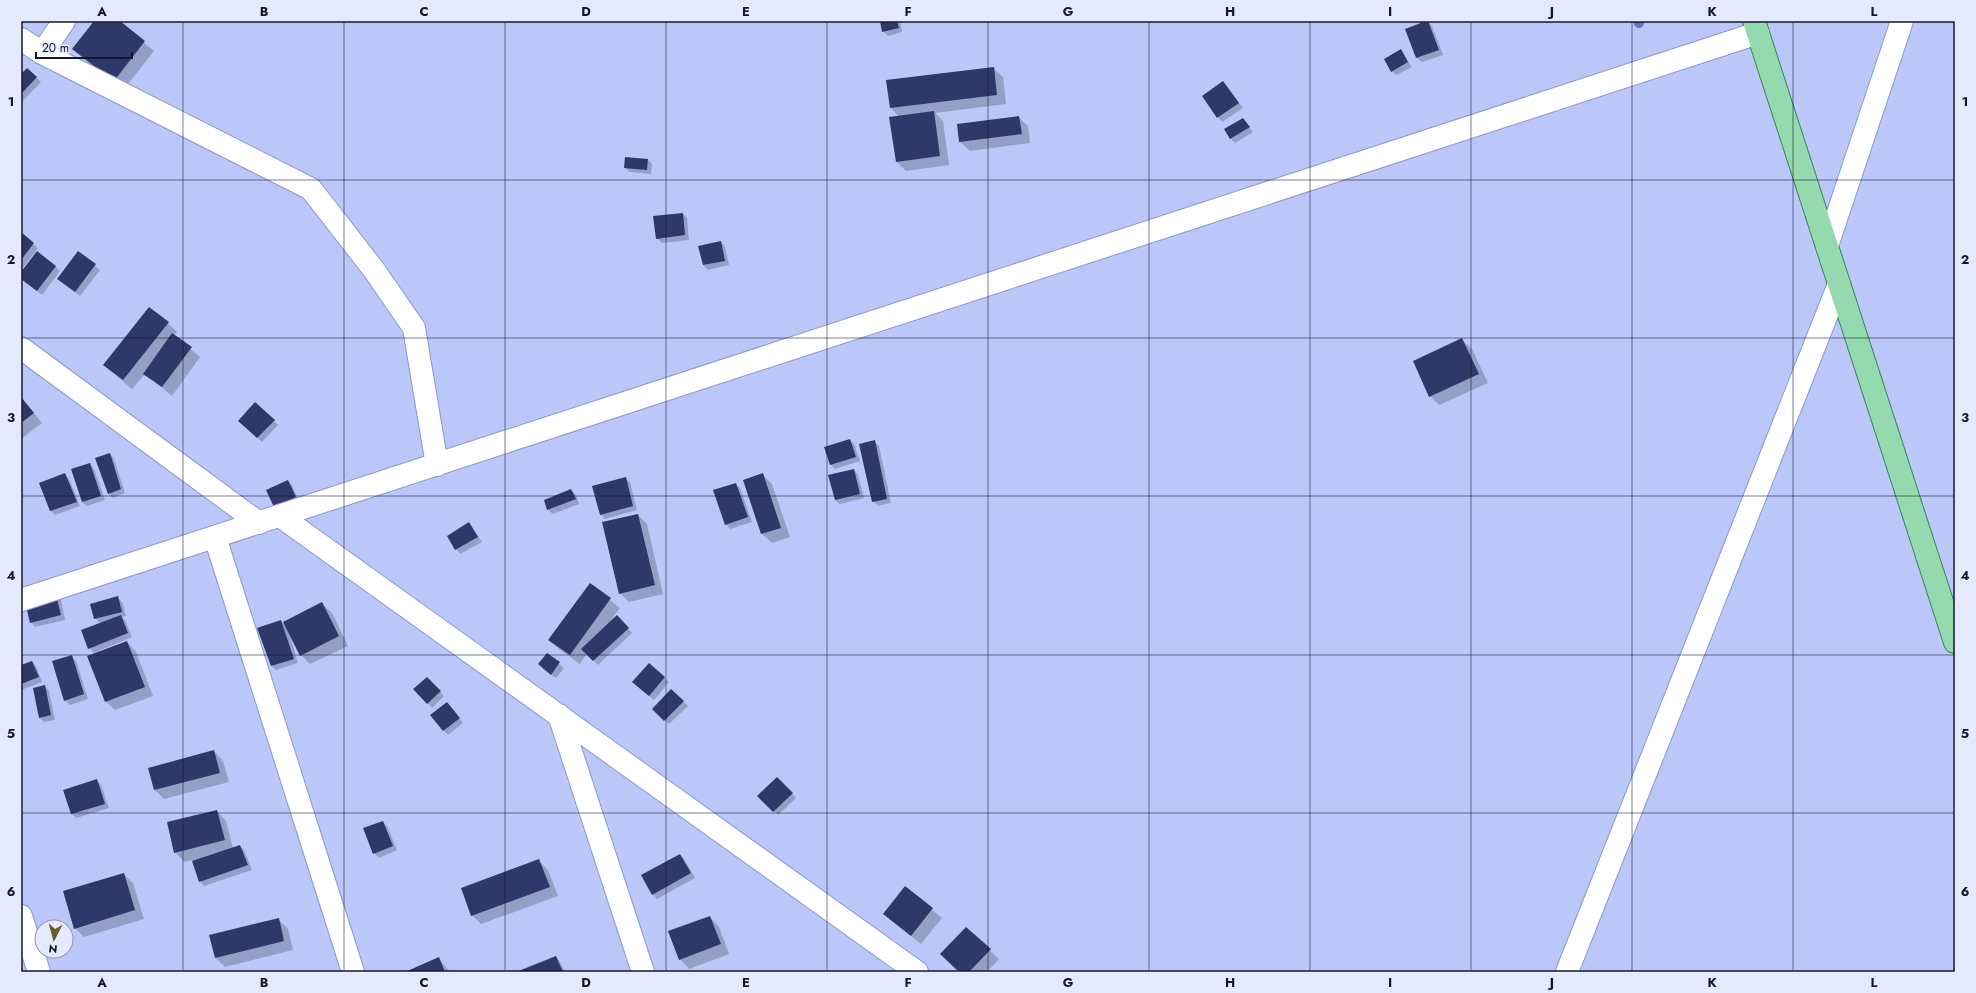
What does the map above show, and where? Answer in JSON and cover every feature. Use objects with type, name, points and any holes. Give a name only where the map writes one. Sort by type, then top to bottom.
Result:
[{"type":"main road","points":[[1756,27],[1955,642]]},
{"type":"street","points":[[42,53],[64,21]]},
{"type":"street","points":[[1827,246],[1902,21]]},
{"type":"street","points":[[21,600],[259,523],[1756,27]]},
{"type":"street","points":[[21,39],[42,53],[311,189],[374,270],[414,328],[437,464]]},
{"type":"street","points":[[1567,972],[1839,284]]},
{"type":"street","points":[[21,348],[259,523]]},
{"type":"street","points":[[280,516],[917,972]]},
{"type":"street","points":[[215,537],[353,972]]},
{"type":"street","points":[[558,715],[643,972]]},
{"type":"street","points":[[21,916],[39,972]]},
{"type":"building","points":[[94,21],[120,21],[145,41],[114,81],[72,49]]},
{"type":"building","points":[[880,21],[897,21],[899,28],[882,32]]},
{"type":"building","points":[[1428,21],[1439,50],[1416,58],[1405,29]]},
{"type":"building","points":[[1401,49],[1408,62],[1391,72],[1384,59]]},
{"type":"building","points":[[994,67],[997,95],[890,108],[886,80]]},
{"type":"building","points":[[27,68],[37,77],[21,94],[21,74]]},
{"type":"building","points":[[1223,81],[1239,103],[1217,118],[1202,96]]},
{"type":"building","points":[[934,111],[940,156],[896,162],[889,117]]},
{"type":"building","points":[[1019,116],[1022,134],[959,142],[957,124]]},
{"type":"building","points":[[1243,118],[1250,127],[1230,139],[1224,129]]},
{"type":"building","points":[[625,157],[648,159],[647,170],[624,168]]},
{"type":"building","points":[[683,213],[685,235],[656,239],[653,216]]},
{"type":"building","points":[[21,232],[34,243],[21,260]]},
{"type":"building","points":[[721,241],[725,261],[703,265],[698,246]]},
{"type":"building","points":[[37,251],[56,266],[37,291],[21,279],[21,272]]},
{"type":"building","points":[[78,251],[96,264],[75,292],[57,279]]},
{"type":"building","points":[[149,307],[169,322],[123,380],[103,365]]},
{"type":"building","points":[[172,333],[192,347],[162,387],[143,374]]},
{"type":"building","points":[[1462,338],[1479,374],[1429,397],[1413,361]]},
{"type":"building","points":[[21,397],[34,413],[21,423]]},
{"type":"building","points":[[255,402],[275,420],[257,438],[238,421]]},
{"type":"building","points":[[850,439],[856,457],[830,465],[824,447]]},
{"type":"building","points":[[875,440],[887,499],[872,502],[859,444]]},
{"type":"building","points":[[110,453],[121,489],[108,494],[95,458]]},
{"type":"building","points":[[90,463],[101,496],[82,502],[71,469]]},
{"type":"building","points":[[854,469],[860,494],[835,500],[828,475]]},
{"type":"building","points":[[65,473],[77,502],[50,511],[39,483]]},
{"type":"building","points":[[763,473],[781,528],[761,534],[743,480]]},
{"type":"building","points":[[626,477],[633,506],[600,515],[592,486]]},
{"type":"building","points":[[288,480],[296,497],[274,507],[266,490]]},
{"type":"building","points":[[736,483],[748,517],[725,525],[713,490]]},
{"type":"building","points":[[571,489],[576,499],[547,510],[544,500]]},
{"type":"building","points":[[638,514],[655,585],[619,594],[602,522]]},
{"type":"building","points":[[469,522],[478,537],[455,550],[447,536]]},
{"type":"building","points":[[590,583],[611,598],[570,655],[548,640]]},
{"type":"building","points":[[56,595],[61,615],[30,623],[25,602]]},
{"type":"building","points":[[118,596],[122,612],[94,619],[90,604]]},
{"type":"building","points":[[322,602],[339,636],[300,656],[283,622]]},
{"type":"building","points":[[121,615],[128,633],[88,649],[81,630]]},
{"type":"building","points":[[617,615],[629,628],[593,661],[581,649]]},
{"type":"building","points":[[281,620],[294,659],[271,666],[257,628]]},
{"type":"building","points":[[127,641],[145,687],[105,702],[87,656]]},
{"type":"building","points":[[547,653],[560,662],[551,675],[538,664]]},
{"type":"building","points":[[72,655],[84,694],[64,701],[52,661]]},
{"type":"building","points":[[32,661],[39,677],[21,684],[21,665]]},
{"type":"building","points":[[649,663],[665,677],[649,696],[632,682]]},
{"type":"building","points":[[427,677],[441,691],[427,704],[413,689]]},
{"type":"building","points":[[45,685],[51,715],[39,718],[33,688]]},
{"type":"building","points":[[671,689],[684,701],[664,721],[652,709]]},
{"type":"building","points":[[447,702],[460,718],[443,731],[430,715]]},
{"type":"building","points":[[214,750],[220,773],[154,790],[148,768]]},
{"type":"building","points":[[777,777],[793,793],[773,812],[757,796]]},
{"type":"building","points":[[97,779],[105,804],[71,814],[63,790]]},
{"type":"building","points":[[217,810],[225,840],[174,853],[167,822]]},
{"type":"building","points":[[383,821],[393,846],[373,854],[363,828]]},
{"type":"building","points":[[240,845],[248,865],[199,882],[192,861]]},
{"type":"building","points":[[680,854],[691,873],[652,895],[641,875]]},
{"type":"building","points":[[539,859],[550,887],[471,916],[461,888]]},
{"type":"building","points":[[124,873],[135,910],[74,929],[74,919],[71,919],[63,891]]},
{"type":"building","points":[[905,886],[933,908],[911,936],[883,914]]},
{"type":"building","points":[[710,916],[721,944],[679,960],[668,931]]},
{"type":"building","points":[[279,918],[284,941],[215,958],[209,935]]},
{"type":"building","points":[[966,927],[991,949],[969,972],[959,972],[940,954]]},
{"type":"building","points":[[556,956],[563,972],[516,972]]},
{"type":"building","points":[[439,957],[445,972],[405,972]]}]
